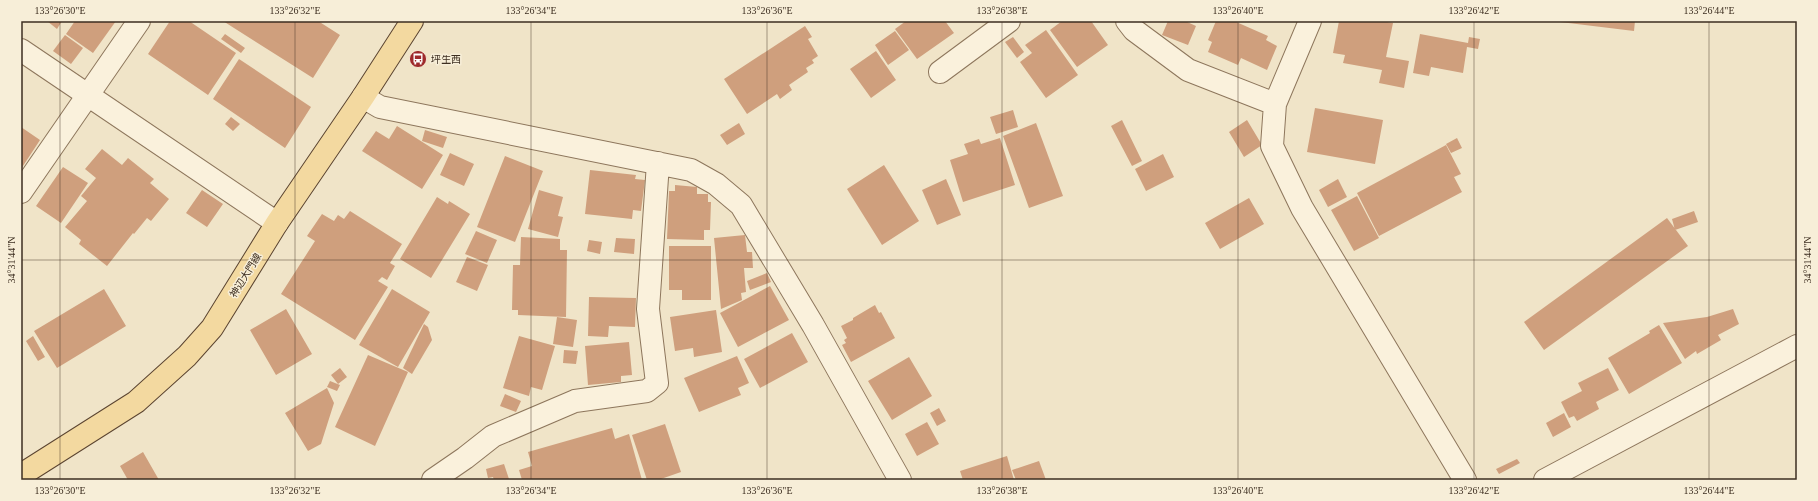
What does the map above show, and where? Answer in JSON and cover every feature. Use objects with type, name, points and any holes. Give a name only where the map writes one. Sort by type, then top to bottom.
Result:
[{"type":"main road","name":"神辺大門線","points":[[21,475],[136,402],[187,356],[212,328],[278,223],[412,21]]},
{"type":"street","points":[[21,192],[139,21]]},
{"type":"street","points":[[940,72],[1009,21]]},
{"type":"street","points":[[1127,21],[1134,30],[1188,70],[1276,104]]},
{"type":"street","points":[[1310,21],[1276,104],[1272,146],[1302,208],[1465,480]]},
{"type":"street","points":[[21,50],[278,223]]},
{"type":"street","points":[[363,97],[380,107],[691,170],[716,184],[742,205],[813,325],[900,480]]},
{"type":"street","points":[[433,480],[493,436],[575,401],[647,391],[657,383],[648,309],[658,163]]},
{"type":"street","points":[[1545,480],[1797,346]]},
{"type":"building","points":[[47,21],[62,21],[57,29]]},
{"type":"building","points":[[75,21],[116,21],[93,53],[66,34]]},
{"type":"building","points":[[170,21],[189,21],[236,53],[208,95],[148,54]]},
{"type":"building","points":[[223,21],[318,21],[340,35],[313,78]]},
{"type":"building","points":[[906,21],[945,21],[954,33],[917,59],[895,29]]},
{"type":"building","points":[[1062,21],[1091,21],[1108,45],[1077,67],[1050,30]]},
{"type":"building","points":[[1168,21],[1185,21],[1196,26],[1188,45],[1162,35]]},
{"type":"building","points":[[1216,21],[1234,21],[1268,36],[1266,40],[1277,46],[1267,70],[1241,58],[1238,65],[1208,52],[1212,42],[1208,40]]},
{"type":"building","points":[[1339,21],[1381,21],[1393,23],[1386,57],[1409,61],[1404,88],[1379,83],[1382,70],[1343,63],[1345,55],[1333,53]]},
{"type":"building","points":[[1552,21],[1635,21],[1634,31]]},
{"type":"building","points":[[805,26],[812,37],[808,39],[818,56],[812,60],[814,63],[806,68],[808,72],[789,85],[792,90],[780,99],[777,94],[747,114],[724,79]]},
{"type":"building","points":[[1046,30],[1078,75],[1046,98],[1020,62],[1032,53],[1025,45]]},
{"type":"building","points":[[895,31],[909,50],[888,65],[875,45]]},
{"type":"building","points":[[225,34],[245,48],[241,53],[221,39]]},
{"type":"building","points":[[1420,34],[1468,43],[1469,37],[1480,39],[1478,49],[1467,47],[1463,73],[1431,67],[1429,76],[1413,73]]},
{"type":"building","points":[[65,35],[83,48],[71,64],[53,51]]},
{"type":"building","points":[[1013,37],[1024,52],[1017,58],[1005,42]]},
{"type":"building","points":[[876,51],[896,80],[871,98],[850,69]]},
{"type":"building","points":[[239,59],[311,107],[285,148],[213,99]]},
{"type":"building","points":[[1315,108],[1383,120],[1375,164],[1307,152]]},
{"type":"building","points":[[1013,110],[1018,127],[996,134],[990,117]]},
{"type":"building","points":[[231,117],[240,124],[233,131],[225,124]]},
{"type":"building","points":[[1122,120],[1142,161],[1132,166],[1111,126]]},
{"type":"building","points":[[1247,120],[1262,145],[1244,157],[1229,132]]},
{"type":"building","points":[[739,123],[745,134],[727,145],[720,135]]},
{"type":"building","points":[[1036,123],[1063,196],[1029,208],[1003,136]]},
{"type":"building","points":[[397,126],[443,155],[422,189],[362,151],[376,131],[389,139]]},
{"type":"building","points":[[21,127],[40,140],[21,169]]},
{"type":"building","points":[[425,130],[447,137],[443,148],[422,141]]},
{"type":"building","points":[[1000,138],[1015,185],[963,202],[950,160],[968,154],[964,144],[979,139],[981,144]]},
{"type":"building","points":[[1457,138],[1462,148],[1451,153],[1446,144]]},
{"type":"building","points":[[1446,145],[1461,174],[1454,177],[1462,192],[1379,236],[1357,193]]},
{"type":"building","points":[[102,149],[122,165],[128,158],[154,179],[150,183],[169,199],[151,221],[147,218],[134,234],[133,233],[107,266],[79,244],[81,240],[65,227],[87,201],[81,196],[96,178],[85,169]]},
{"type":"building","points":[[450,153],[474,164],[464,186],[440,175]]},
{"type":"building","points":[[1163,154],[1174,177],[1146,191],[1135,169]]},
{"type":"building","points":[[505,156],[543,171],[515,242],[477,227]]},
{"type":"building","points":[[884,165],[919,221],[882,245],[847,189]]},
{"type":"building","points":[[63,167],[88,183],[61,223],[36,206]]},
{"type":"building","points":[[590,170],[636,175],[635,179],[645,180],[641,211],[633,210],[632,219],[585,214]]},
{"type":"building","points":[[946,179],[961,215],[937,225],[922,190]]},
{"type":"building","points":[[1338,179],[1347,197],[1328,207],[1319,190]]},
{"type":"building","points":[[675,185],[697,187],[697,194],[708,194],[708,202],[711,202],[710,230],[704,230],[704,240],[667,239],[669,191],[675,191]]},
{"type":"building","points":[[202,190],[223,204],[207,227],[186,213]]},
{"type":"building","points":[[539,190],[563,197],[558,216],[563,217],[558,237],[528,229]]},
{"type":"building","points":[[1357,196],[1379,238],[1354,251],[1331,210]]},
{"type":"building","points":[[437,197],[448,204],[449,201],[470,214],[431,278],[400,259]]},
{"type":"building","points":[[1249,198],[1264,224],[1220,249],[1205,223]]},
{"type":"building","points":[[350,211],[402,244],[390,263],[395,266],[387,280],[382,277],[378,281],[388,287],[355,340],[281,294],[315,241],[307,236],[322,214],[334,221],[338,215],[344,219]]},
{"type":"building","points":[[1694,211],[1698,222],[1675,230],[1672,219]]},
{"type":"building","points":[[1667,218],[1688,246],[1544,350],[1524,322]]},
{"type":"building","points":[[476,231],[497,240],[487,263],[465,254]]},
{"type":"building","points":[[745,235],[747,252],[752,252],[753,268],[744,268],[746,292],[741,293],[742,300],[721,309],[714,238]]},
{"type":"building","points":[[521,237],[560,239],[560,250],[567,250],[566,317],[518,315],[518,310],[512,310],[513,265],[520,265]]},
{"type":"building","points":[[616,238],[635,239],[634,254],[614,252]]},
{"type":"building","points":[[589,240],[602,242],[600,254],[587,251]]},
{"type":"building","points":[[669,246],[711,246],[711,300],[682,300],[682,290],[669,290]]},
{"type":"building","points":[[467,257],[488,265],[477,291],[456,282]]},
{"type":"building","points":[[767,273],[771,282],[750,290],[747,281]]},
{"type":"building","points":[[770,286],[789,320],[738,347],[720,313]]},
{"type":"building","points":[[104,289],[126,326],[57,368],[34,331]]},
{"type":"building","points":[[392,289],[430,312],[398,367],[359,345]]},
{"type":"building","points":[[589,297],[636,298],[635,327],[609,326],[608,337],[588,336]]},
{"type":"building","points":[[875,305],[879,313],[881,312],[895,338],[851,362],[842,345],[846,343],[844,340],[847,338],[841,326],[853,320],[853,318]]},
{"type":"building","points":[[286,309],[312,354],[276,375],[250,330]]},
{"type":"building","points":[[1733,309],[1739,324],[1718,335],[1721,340],[1697,354],[1696,351],[1685,359],[1663,323],[1707,317]]},
{"type":"building","points":[[716,310],[722,352],[694,357],[693,348],[675,351],[670,317]]},
{"type":"building","points":[[557,317],[577,320],[573,347],[553,344]]},
{"type":"building","points":[[424,324],[428,327],[432,340],[412,374],[403,368]]},
{"type":"building","points":[[1659,325],[1682,363],[1629,394],[1608,358],[1650,333],[1649,331]]},
{"type":"building","points":[[792,333],[808,362],[760,388],[744,359]]},
{"type":"building","points":[[33,336],[45,357],[38,361],[26,341]]},
{"type":"building","points":[[519,336],[555,346],[542,390],[531,387],[529,396],[503,388]]},
{"type":"building","points":[[629,342],[632,375],[621,376],[621,382],[588,385],[585,346]]},
{"type":"building","points":[[564,350],[578,351],[576,364],[563,363]]},
{"type":"building","points":[[368,355],[408,372],[375,446],[335,427]]},
{"type":"building","points":[[737,356],[749,383],[738,388],[741,395],[699,412],[684,378]]},
{"type":"building","points":[[909,357],[932,396],[892,420],[868,381]]},
{"type":"building","points":[[340,368],[347,377],[338,384],[331,375]]},
{"type":"building","points":[[1608,368],[1619,390],[1596,402],[1599,409],[1577,421],[1574,416],[1569,418],[1561,402],[1582,391],[1578,383]]},
{"type":"building","points":[[330,381],[340,385],[337,391],[327,387]]},
{"type":"building","points":[[327,388],[334,403],[321,444],[308,451],[285,413]]},
{"type":"building","points":[[505,394],[521,401],[516,412],[500,406]]},
{"type":"building","points":[[939,408],[946,421],[937,426],[930,413]]},
{"type":"building","points":[[1564,413],[1571,427],[1553,437],[1546,423]]},
{"type":"building","points":[[927,422],[939,444],[917,456],[905,434]]},
{"type":"building","points":[[665,424],[681,472],[658,480],[647,480],[632,435]]},
{"type":"building","points":[[612,428],[615,439],[629,434],[642,480],[522,480],[519,470],[532,466],[528,452]]},
{"type":"building","points":[[143,452],[159,480],[128,480],[120,466]]},
{"type":"building","points":[[1007,456],[1014,480],[963,480],[960,471]]},
{"type":"building","points":[[1517,459],[1520,463],[1499,474],[1496,469]]},
{"type":"building","points":[[1039,461],[1046,480],[1016,480],[1012,470]]},
{"type":"building","points":[[504,464],[509,479],[494,480],[493,477],[488,478],[486,469]]},
{"type":"place","name":"坪生西","points":[[418,59]]}]
